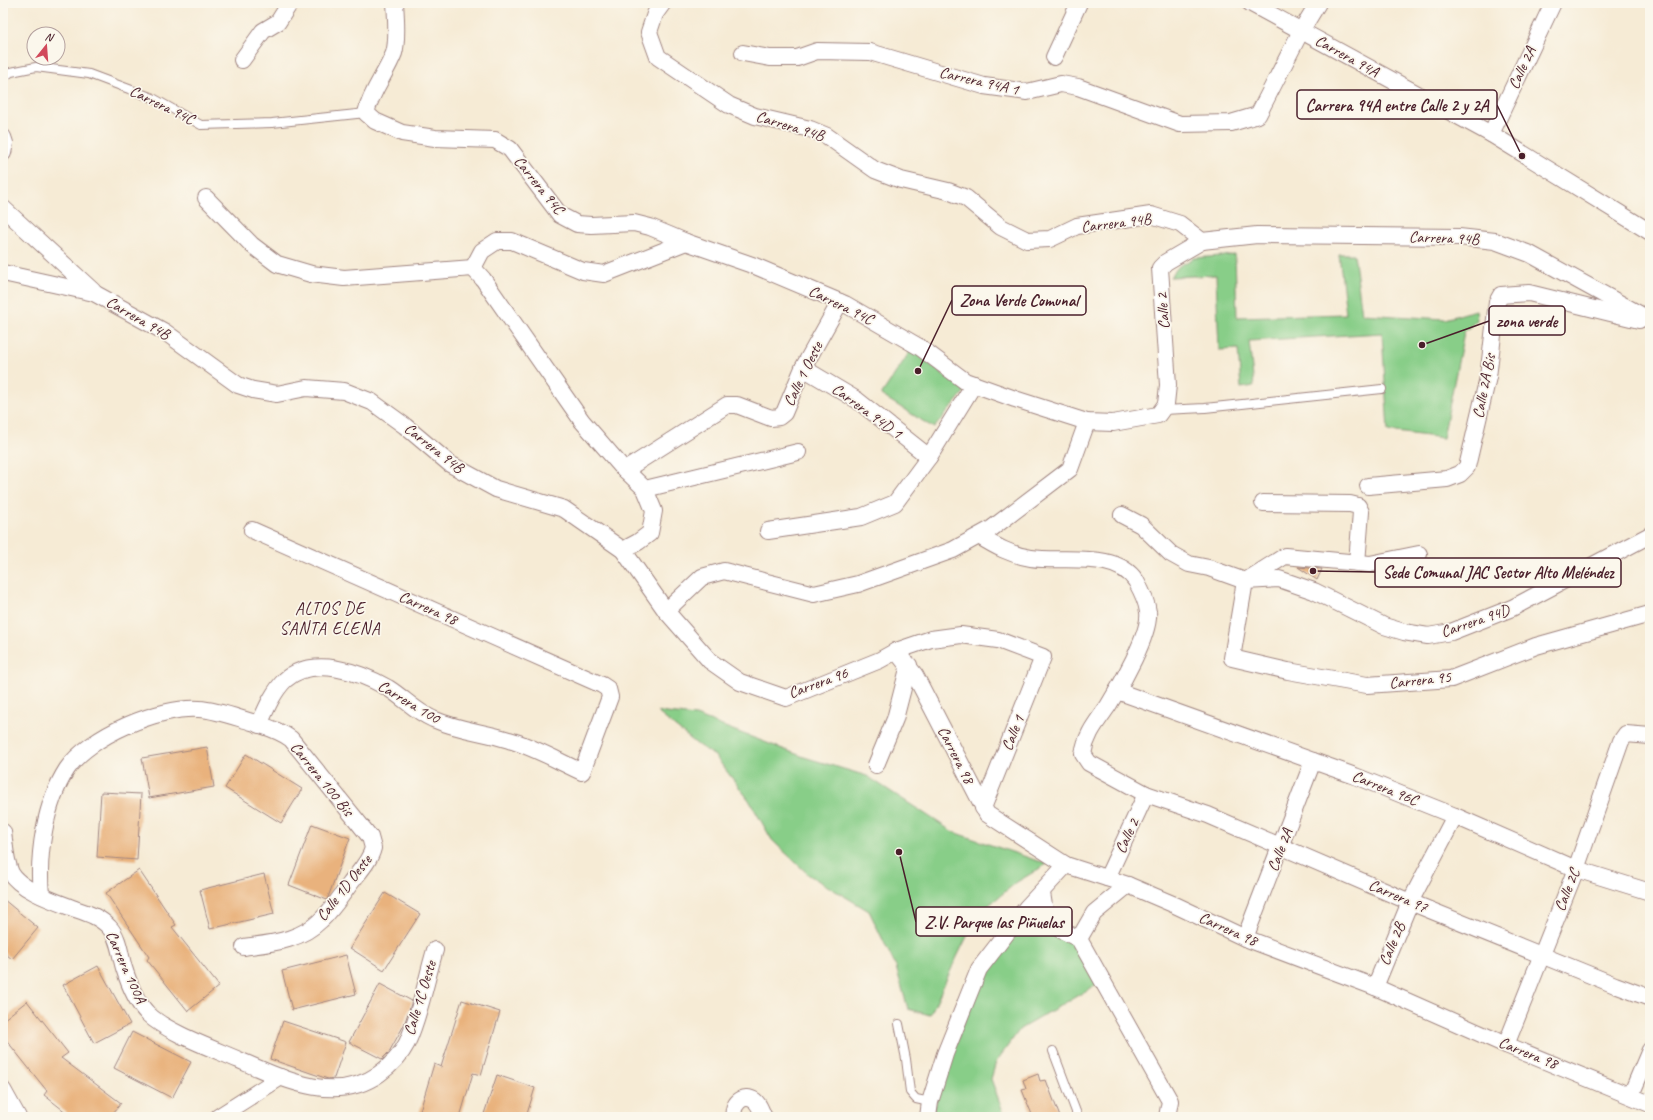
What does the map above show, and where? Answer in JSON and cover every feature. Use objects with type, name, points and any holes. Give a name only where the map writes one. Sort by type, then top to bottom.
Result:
[{"type":"street","points":[[242,60],[263,31],[278,22],[290,3]]},
{"type":"street","points":[[366,113],[368,104],[394,51],[397,18],[395,3]]},
{"type":"street","name":"Carrera 94B","points":[[663,3],[655,14],[649,32],[658,57],[729,105],[755,116],[810,129],[828,136],[875,170],[901,180],[948,191],[966,198],[1001,227],[1026,240],[1050,239],[1077,226],[1151,215],[1180,224],[1202,241],[1257,235],[1459,237],[1495,240],[1530,254],[1650,320]]},
{"type":"street","points":[[1054,57],[1079,3]]},
{"type":"street","name":"Carrera 94A","points":[[1250,3],[1491,134],[1650,232]]},
{"type":"street","points":[[1301,31],[1318,3]]},
{"type":"street","name":"Calle 2A","points":[[1491,134],[1553,3]]},
{"type":"street","name":"Carrera 94A 1","points":[[743,53],[770,58],[797,58],[817,51],[870,52],[984,86],[1027,92],[1061,84],[1078,87],[1180,124],[1231,123],[1258,115],[1301,31]]},
{"type":"street","name":"Carrera 94C","points":[[366,113],[375,121],[402,133],[435,138],[495,140],[510,149],[560,215],[577,224],[591,225],[634,223],[650,227],[686,242],[755,266],[840,302],[921,348],[965,381],[1087,422],[1114,423],[1158,415],[1164,407]]},
{"type":"street","points":[[3,137],[5,144],[3,153]]},
{"type":"street","points":[[206,198],[252,245],[277,264],[311,274],[344,278],[473,268]]},
{"type":"street","points":[[3,208],[94,293]]},
{"type":"street","points":[[473,268],[482,251],[497,241],[512,241],[583,271],[604,274],[686,242]]},
{"type":"street","name":"Calle 2","points":[[1164,407],[1168,385],[1160,268],[1166,262],[1202,241]]},
{"type":"street","points":[[473,268],[483,279],[582,421],[625,470],[645,488],[654,511],[650,533],[638,542],[623,550]]},
{"type":"street","name":"Carrera 94B","points":[[3,273],[94,293],[165,332],[238,385],[253,390],[277,394],[306,388],[344,391],[372,402],[406,426],[450,464],[496,489],[564,509],[623,550]]},
{"type":"street","name":"Calle 2A Bis","points":[[1368,486],[1447,479],[1460,474],[1467,467],[1488,377],[1497,302],[1501,295],[1529,293],[1650,323]]},
{"type":"street","name":"Calle 1 Oeste","points":[[625,470],[727,405],[738,405],[771,418],[778,417],[784,413],[803,368],[840,302]]},
{"type":"street","name":"Carrera 94D 1","points":[[803,368],[857,400],[929,457]]},
{"type":"street","points":[[768,531],[861,517],[896,503],[929,457],[974,384]]},
{"type":"street","points":[[666,610],[702,577],[724,571],[814,594],[858,584],[954,550],[990,529],[1070,469],[1087,422]]},
{"type":"street","points":[[645,488],[798,452]]},
{"type":"street","points":[[1263,503],[1350,504],[1358,506],[1361,512],[1357,563]]},
{"type":"street","points":[[1122,515],[1141,525],[1171,554],[1189,564],[1209,568],[1245,581],[1285,556],[1370,564],[1419,554]]},
{"type":"street","name":"Carrera 98","points":[[252,530],[605,687],[610,693],[609,701],[582,772]]},
{"type":"street","name":"Carrera 94D","points":[[1245,581],[1279,579],[1314,591],[1384,626],[1404,632],[1428,636],[1451,632],[1512,608],[1650,534]]},
{"type":"street","name":"Carrera 97","points":[[978,536],[1000,550],[1030,558],[1114,563],[1130,572],[1141,590],[1148,613],[1145,632],[1117,691],[1085,740],[1083,754],[1089,763],[1146,794],[1208,815],[1410,902],[1650,998]]},
{"type":"street","name":"Carrera 96","points":[[623,550],[666,610],[710,661],[740,682],[786,698],[880,660],[896,651],[931,639],[961,635],[998,640],[1043,657]]},
{"type":"street","name":"Carrera 95","points":[[1245,581],[1232,658],[1288,672],[1367,685],[1451,679],[1536,646],[1650,614]]},
{"type":"street","name":"Carrera 98","points":[[896,651],[909,665],[915,675],[987,814],[1066,865],[1128,885],[1245,938],[1375,987],[1650,1104]]},
{"type":"street","name":"Calle 1","points":[[983,808],[1043,657]]},
{"type":"street","points":[[876,765],[895,719],[909,665]]},
{"type":"street","name":"Carrera 100","points":[[259,724],[271,699],[286,679],[298,672],[306,670],[321,667],[335,668],[360,675],[380,684],[432,719],[457,728],[516,742],[582,772]]},
{"type":"street","name":"Carrera 96C","points":[[1117,691],[1356,776],[1455,816],[1576,869],[1650,892]]},
{"type":"street","name":"Carrera 100 Bis","points":[[41,895],[40,856],[51,804],[68,768],[84,751],[118,729],[145,718],[175,710],[211,710],[259,724],[280,732],[291,739],[370,837],[373,848]]},
{"type":"street","name":"Calle 2C","points":[[1506,1044],[1576,869],[1621,741],[1626,734],[1650,736]]},
{"type":"street","name":"Calle 2A","points":[[1245,938],[1313,761]]},
{"type":"street","name":"Calle 2","points":[[1107,878],[1146,794]]},
{"type":"street","name":"Calle 2B","points":[[1375,987],[1410,902],[1455,816]]},
{"type":"street","name":"Carrera 100A","points":[[3,832],[6,858],[14,876],[22,884],[41,895],[97,918],[108,926],[116,938],[127,977],[136,997],[148,1014],[156,1021],[194,1040],[281,1076]]},
{"type":"street","name":"Calle 1D Oeste","points":[[244,947],[291,939],[303,934],[315,926],[326,916],[368,860],[373,848]]},
{"type":"street","points":[[929,1110],[945,1054],[979,969],[1021,914],[1066,865]]},
{"type":"street","points":[[1079,939],[1094,913],[1128,885]]},
{"type":"street","points":[[1042,892],[1046,918]]},
{"type":"street","points":[[1021,914],[1046,918],[1061,930],[1079,939],[1170,1101],[1167,1117]]},
{"type":"street","name":"Calle 1C Oeste","points":[[281,1076],[307,1086],[333,1089],[348,1087],[367,1081],[387,1067],[403,1049],[409,1038],[435,950]]},
{"type":"street","points":[[1631,1095],[1650,1050]]},
{"type":"street","points":[[218,1117],[281,1076]]},
{"type":"street","points":[[3,1090],[18,1117]]},
{"type":"street","points":[[734,1117],[734,1108],[736,1103],[745,1098],[755,1101],[761,1115]]},
{"type":"lane","name":"Carrera 94C","points":[[3,78],[11,72],[36,67],[89,74],[153,98],[201,125],[272,123],[366,113]]},
{"type":"lane","points":[[1164,407],[1205,408],[1382,389]]},
{"type":"lane","points":[[899,1024],[910,1092],[929,1110]]},
{"type":"lane","points":[[1053,1051],[1078,1117]]},
{"type":"green space","points":[[1339,254],[1354,254],[1362,314],[1445,319],[1476,310],[1477,320],[1464,332],[1443,438],[1388,431],[1382,333],[1249,341],[1254,386],[1241,388],[1238,349],[1219,350],[1216,275],[1170,277],[1179,266],[1194,258],[1235,255],[1237,317],[1346,314]]},
{"type":"green space","points":[[911,350],[965,391],[934,428],[881,395]]},
{"type":"green space","points":[[657,712],[696,716],[804,757],[867,776],[953,832],[1047,864],[1017,882],[978,914],[930,1015],[908,1009],[896,967],[869,911],[809,875],[772,840],[749,800],[715,756],[698,745]]},
{"type":"green space","points":[[1041,895],[1045,918],[1078,940],[1101,982],[1020,1029],[996,1062],[991,1079],[1005,1117],[931,1117],[981,970]]},
{"type":"building","points":[[1298,567],[1322,569],[1317,580]]},
{"type":"building","points":[[207,747],[214,787],[149,798],[142,758]]},
{"type":"building","points":[[246,754],[302,789],[281,823],[225,788]]},
{"type":"building","points":[[101,792],[141,794],[137,860],[97,857]]},
{"type":"building","points":[[312,824],[350,838],[327,900],[289,885]]},
{"type":"building","points":[[139,870],[176,925],[172,927],[219,986],[188,1011],[147,960],[149,957],[106,893]]},
{"type":"building","points":[[264,874],[274,914],[210,929],[200,890]]},
{"type":"building","points":[[385,893],[420,914],[384,970],[350,948]]},
{"type":"building","points":[[3,899],[38,928],[12,959],[3,952]]},
{"type":"building","points":[[346,955],[356,994],[292,1010],[282,971]]},
{"type":"building","points":[[98,966],[130,1024],[94,1043],[63,985]]},
{"type":"building","points":[[380,984],[412,1001],[404,1025],[389,1052],[382,1059],[349,1042]]},
{"type":"building","points":[[462,1000],[500,1012],[481,1075],[473,1073],[460,1117],[418,1117],[434,1064],[441,1067]]},
{"type":"building","points":[[27,1001],[68,1053],[61,1058],[121,1103],[110,1117],[72,1117],[44,1095],[47,1091],[3,1036],[3,1020]]},
{"type":"building","points":[[283,1021],[346,1042],[334,1078],[328,1079],[270,1059]]},
{"type":"building","points":[[132,1032],[191,1062],[172,1098],[114,1068]]},
{"type":"building","points":[[1038,1074],[1040,1081],[1046,1080],[1060,1117],[1033,1117],[1022,1090],[1026,1089],[1023,1080]]},
{"type":"building","points":[[497,1075],[535,1088],[526,1117],[483,1117]]},
{"type":"place","name":"Carrera 94A entre Calle 2 y 2A","points":[[1522,156]]},
{"type":"place","name":"zona verde","points":[[1422,345]]},
{"type":"place","name":"Zona Verde Comunal","points":[[918,371]]},
{"type":"place","name":"Sede Comunal JAC Sector Alto Meléndez","points":[[1313,571]]},
{"type":"place","name":"Z.V. Parque las Piñuelas","points":[[899,852]]},
{"type":"district","name":"ALTOS DE SANTA ELENA","points":[[330,618]]}]
